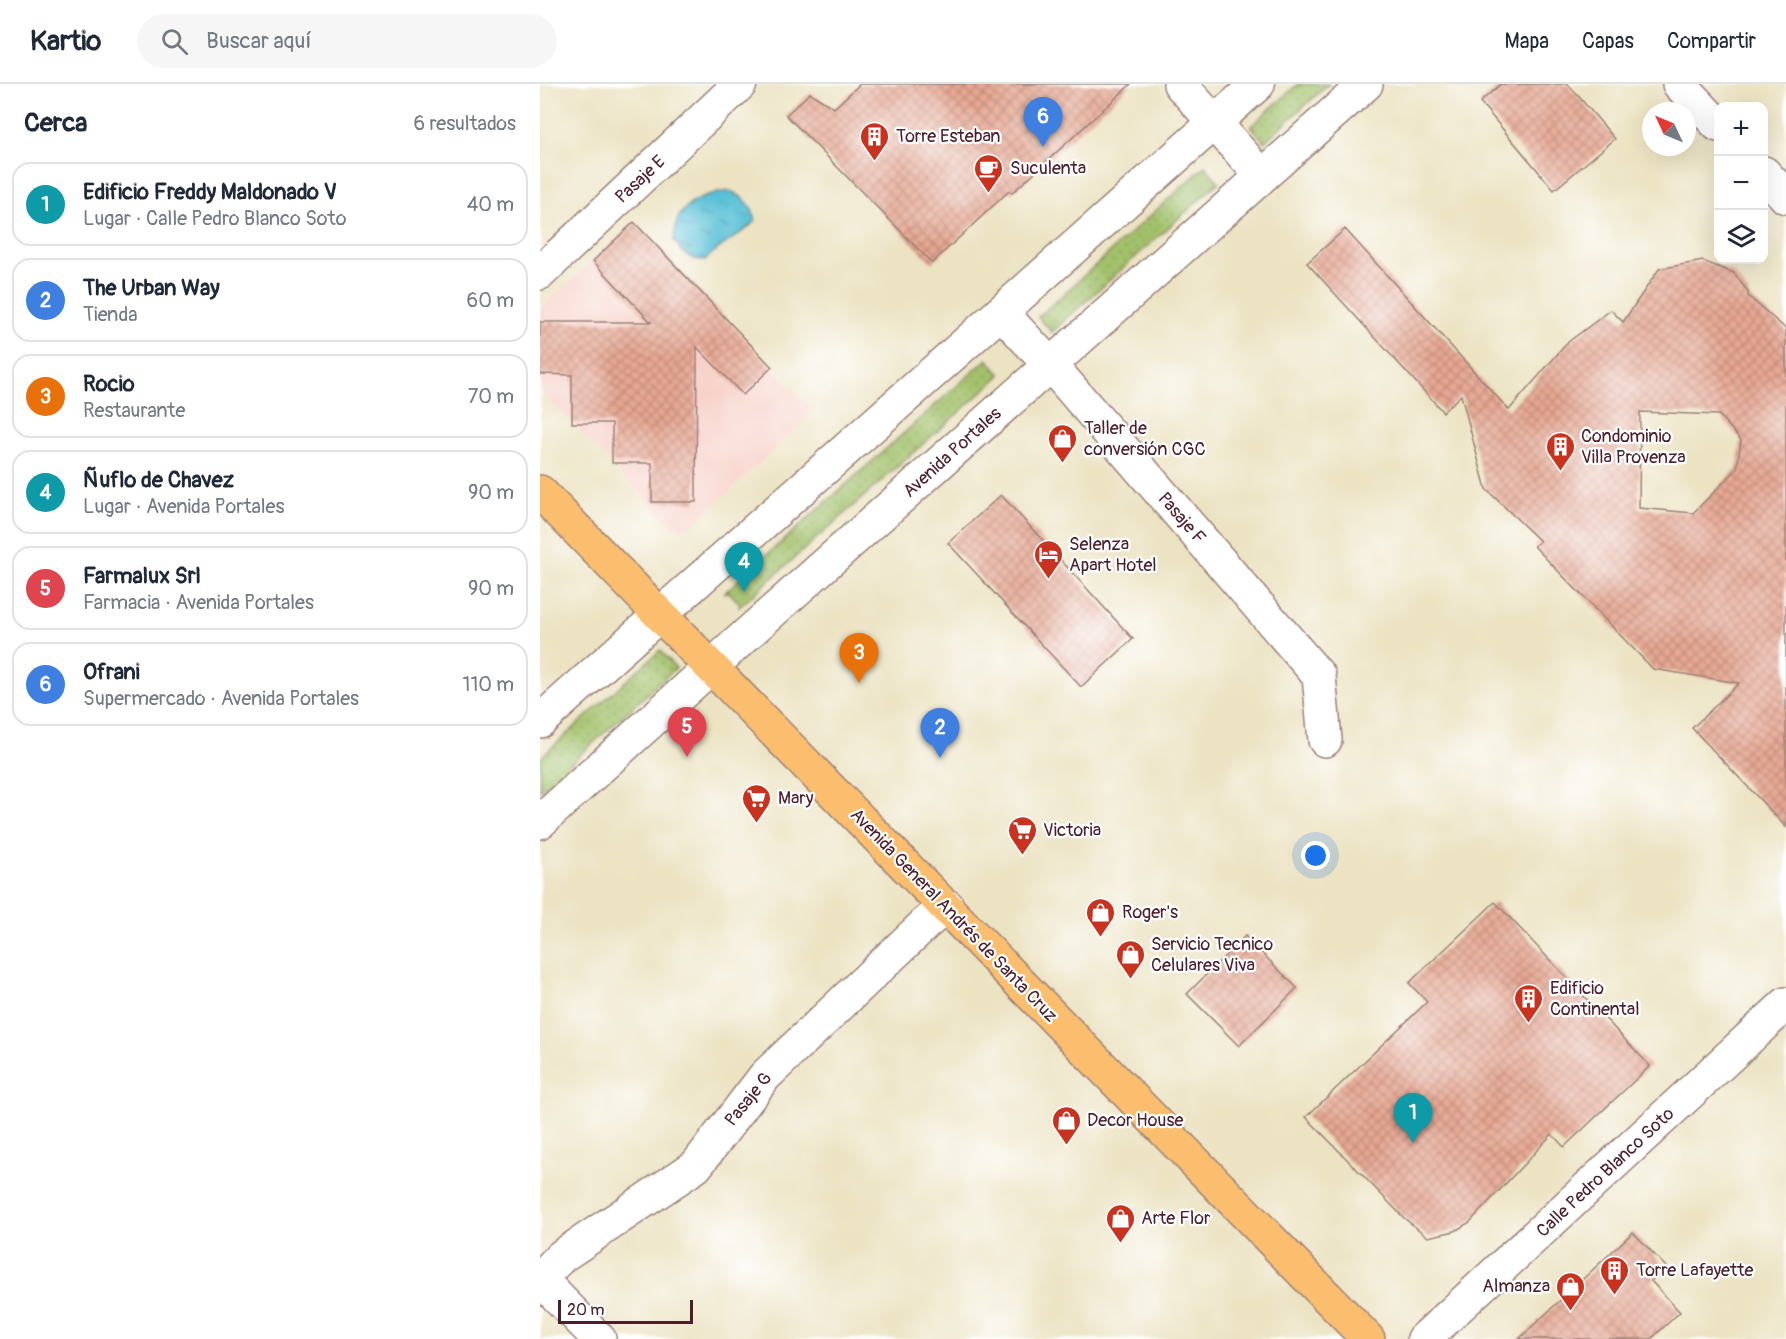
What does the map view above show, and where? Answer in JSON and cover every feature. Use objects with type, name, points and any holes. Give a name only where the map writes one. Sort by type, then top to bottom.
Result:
[{"type":"main road","name":"Avenida General Andrés de Santa Cruz","points":[[540,492],[1368,1339]]},
{"type":"street","name":"Pasaje E","points":[[540,273],[740,84]]},
{"type":"street","points":[[1180,84],[1262,176]]},
{"type":"street","points":[[540,721],[1258,84]]},
{"type":"street","name":"Avenida Portales","points":[[540,822],[1366,84]]},
{"type":"street","points":[[1679,84],[1714,120]]},
{"type":"street","points":[[1768,177],[1786,197]]},
{"type":"street","name":"Pasaje F","points":[[1001,312],[1319,676],[1325,740]]},
{"type":"street","name":"Pasaje G","points":[[540,1279],[562,1256],[696,1166],[765,1076],[926,923],[947,906]]},
{"type":"street","name":"Calle Pedro Blanco Soto","points":[[1424,1339],[1786,1004]]},
{"type":"street","points":[[540,1279],[599,1339]]},
{"type":"shaded area","points":[[634,222],[814,412],[697,521],[684,529],[672,525],[540,391],[540,310]]},
{"type":"green space","points":[[1298,84],[1329,84],[1264,142],[1251,126]]},
{"type":"green space","points":[[1205,166],[1219,182],[1052,332],[1038,317]]},
{"type":"green space","points":[[987,359],[1001,375],[738,608],[740,604],[728,591],[724,593]]},
{"type":"green space","points":[[660,650],[676,668],[540,791],[540,758]]},
{"type":"water","points":[[730,191],[747,202],[755,221],[705,260],[686,255],[674,240],[676,223],[681,214],[699,199]]},
{"type":"building","points":[[860,84],[1131,84],[1012,193],[1009,191],[932,263],[786,115],[810,93],[834,108]]},
{"type":"building","points":[[1501,84],[1568,84],[1615,139],[1554,190],[1480,102]]},
{"type":"building","points":[[634,222],[772,367],[743,395],[697,347],[696,502],[652,502],[652,463],[612,463],[612,423],[572,423],[572,375],[540,374],[540,322],[651,322],[593,261]]},
{"type":"building","name":"Condominio Villa Provenza","points":[[1345,229],[1509,410],[1568,342],[1611,310],[1623,322],[1659,269],[1703,261],[1734,273],[1748,292],[1748,296],[1786,329],[1786,827],[1692,728],[1739,683],[1653,669],[1534,546],[1540,541],[1486,489],[1461,395],[1443,412],[1307,263]],"holes":[[[1640,412],[1719,415],[1741,440],[1737,469],[1693,513],[1639,508]]]},
{"type":"building","name":"Selenza Apart Hotel","points":[[1001,495],[1133,639],[1081,687],[948,543]]},
{"type":"building","points":[[1495,902],[1650,1066],[1564,1147],[1552,1134],[1470,1222],[1455,1231],[1428,1237],[1404,1218],[1306,1117],[1427,1002],[1409,983]]},
{"type":"building","points":[[1245,936],[1297,988],[1239,1046],[1187,994]]},
{"type":"building","name":"Torre Lafayette","points":[[1633,1232],[1666,1267],[1651,1281],[1680,1312],[1651,1339],[1519,1339]]},
{"type":"place","name":"Ofrani","points":[[1043,147]]},
{"type":"place","name":"Torre Esteban","points":[[875,162]]},
{"type":"place","name":"Suculenta","points":[[989,194]]},
{"type":"place","name":"Taller de conversión CGC","points":[[1063,464]]},
{"type":"place","name":"Condominio Villa Provenza","points":[[1560,472]]},
{"type":"place","name":"Selenza Apart Hotel","points":[[1048,580]]},
{"type":"place","name":"Ñuflo de Chavez","points":[[744,592]]},
{"type":"place","name":"Rocio","points":[[859,683]]},
{"type":"place","name":"Farmalux Srl","points":[[687,757]]},
{"type":"place","name":"The Urban Way","points":[[940,758]]},
{"type":"place","name":"Mary","points":[[757,824]]},
{"type":"place","name":"Victoria","points":[[1022,856]]},
{"type":"place","name":"Roger's","points":[[1101,938]]},
{"type":"place","name":"Servicio Tecnico Celulares Viva","points":[[1130,980]]},
{"type":"place","name":"Edificio Continental","points":[[1529,1024]]},
{"type":"place","name":"Edificio Freddy Maldonado V","points":[[1413,1143]]},
{"type":"place","name":"Decor House","points":[[1066,1146]]},
{"type":"place","name":"Arte Flor","points":[[1120,1244]]},
{"type":"place","name":"Torre Lafayette","points":[[1615,1296]]},
{"type":"place","name":"Almanza","points":[[1571,1312]]}]
